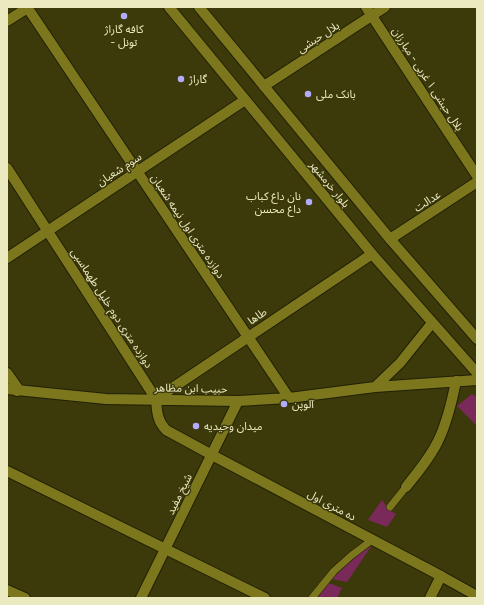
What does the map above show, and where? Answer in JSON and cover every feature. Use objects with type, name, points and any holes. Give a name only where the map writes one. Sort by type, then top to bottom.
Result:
[{"type":"street","points":[[7,21],[28,7]]},
{"type":"street","name":"دوازده متری اول نیمه شعبان","points":[[28,7],[289,398]]},
{"type":"street","name":"بلوار خرمشهر","points":[[169,7],[372,254],[477,373]]},
{"type":"street","name":"بلوار خرمشهر","points":[[199,7],[390,240],[477,339]]},
{"type":"street","name":"بلال حبشی ۱ غربی - مبارزان","points":[[366,7],[477,176]]},
{"type":"street","name":"بلال حبشی","points":[[264,86],[385,7]]},
{"type":"street","name":"سوم شعبان","points":[[7,258],[245,100]]},
{"type":"street","name":"دوازده متری دوم خلیل طهماسبی","points":[[7,168],[156,399]]},
{"type":"street","name":"عدالت","points":[[390,240],[477,182]]},
{"type":"street","name":"طاها","points":[[156,399],[372,254]]},
{"type":"street","points":[[375,387],[400,363],[432,323]]},
{"type":"street","points":[[7,373],[19,390],[7,394]]},
{"type":"street","name":"حبیب ابن مظاهر","points":[[7,389],[106,399],[238,401],[289,398],[375,387],[477,380]]},
{"type":"street","points":[[390,507],[426,461],[438,441],[451,405],[456,381]]},
{"type":"street","name":"ده متری اول","points":[[156,399],[157,415],[161,425],[166,430],[477,596]]},
{"type":"street","name":"شیخ مفید","points":[[141,598],[238,401]]},
{"type":"street","points":[[7,471],[265,598]]},
{"type":"street","points":[[312,598],[334,571],[372,540]]},
{"type":"street","points":[[430,598],[442,576]]},
{"type":"street","points":[[7,590],[25,598]]},
{"type":"shaded area","points":[[472,394],[477,397],[477,426],[457,406]]},
{"type":"shaded area","points":[[382,500],[389,510],[396,514],[387,527],[368,520]]},
{"type":"shaded area","points":[[372,545],[347,582],[332,579],[356,556]]},
{"type":"shaded area","points":[[329,583],[342,588],[337,598],[317,598]]},
{"type":"place","name":"کافه گاراژ - تونل","points":[[124,16]]},
{"type":"place","name":"گاراژ","points":[[181,79]]},
{"type":"place","name":"بانک ملی","points":[[308,94]]},
{"type":"place","name":"نان داغ کباب داغ محسن","points":[[309,202]]},
{"type":"place","name":"آلوپن","points":[[284,404]]},
{"type":"place","name":"میدان وحیدیه","points":[[196,426]]}]
